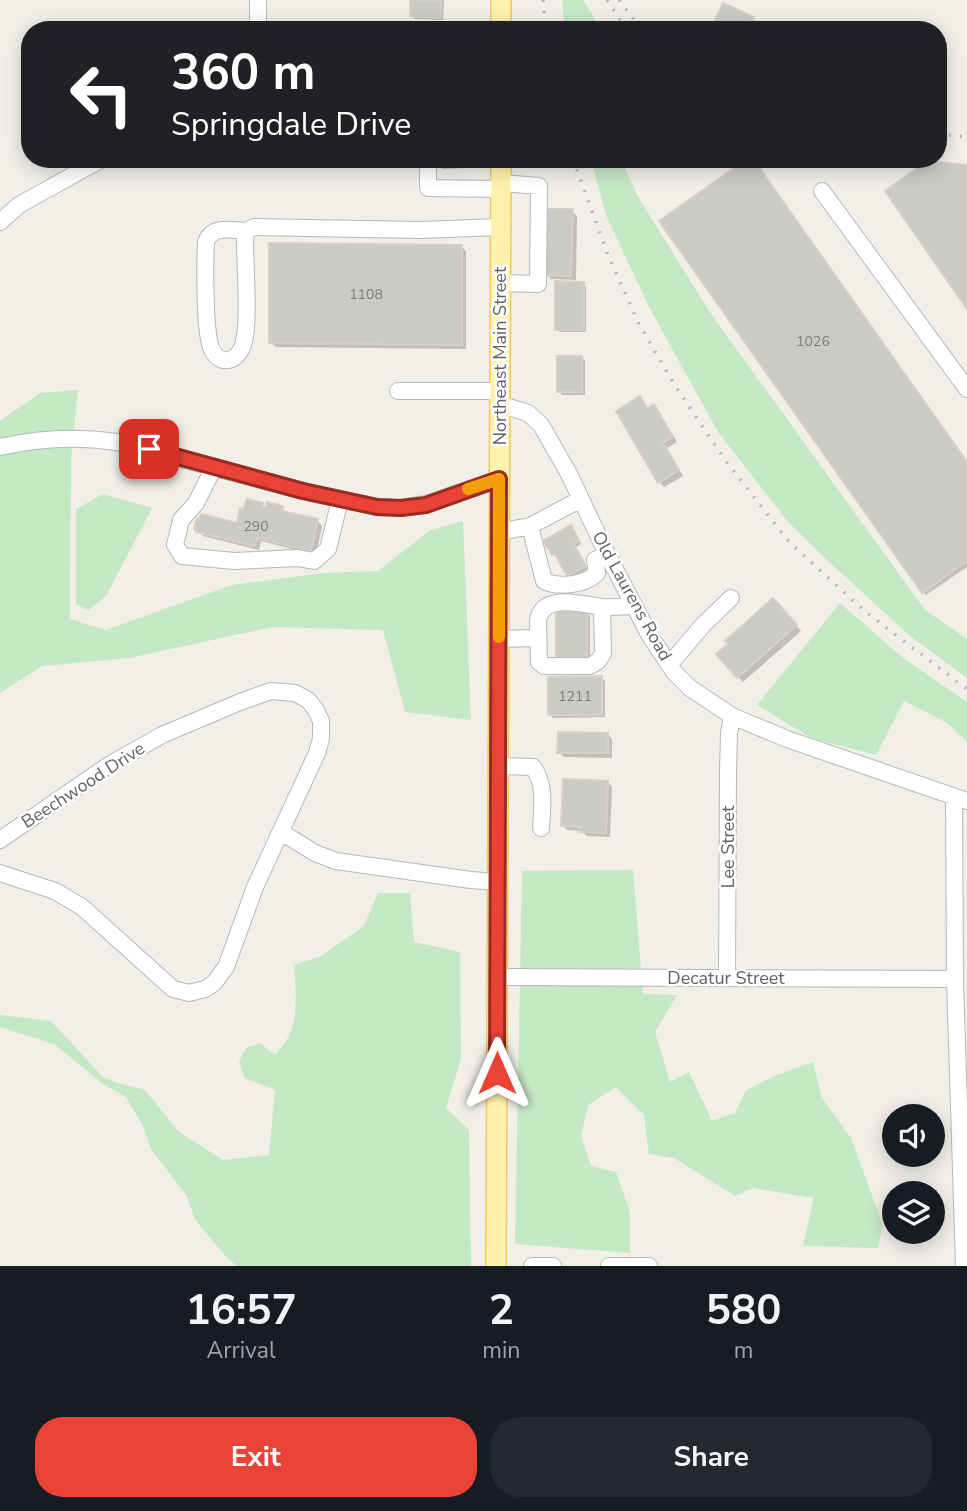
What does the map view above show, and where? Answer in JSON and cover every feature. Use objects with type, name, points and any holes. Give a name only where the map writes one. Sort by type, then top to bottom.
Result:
[{"type":"main road","points":[[501,0],[501,21]]},
{"type":"main road","name":"Northeast Main Street","points":[[496,1266],[501,168]]},
{"type":"street","points":[[258,0],[258,21]]},
{"type":"street","points":[[0,222],[19,205],[86,168]]},
{"type":"street","points":[[428,168],[428,188],[539,186],[538,284],[500,283]]},
{"type":"street","points":[[822,191],[964,381]]},
{"type":"street","points":[[247,231],[245,335],[239,355],[233,360],[225,361],[217,357],[209,339],[206,242],[208,235],[216,230],[247,231],[254,227],[420,230],[500,227]]},
{"type":"street","name":"Old Laurens Road","points":[[398,391],[499,397],[537,420],[559,456],[654,644],[690,688],[732,716],[787,739],[960,799]]},
{"type":"street","points":[[0,447],[50,438],[92,438],[139,447],[340,500],[377,507],[413,507],[499,479]]},
{"type":"street","points":[[214,467],[196,503],[181,520],[175,545],[182,556],[234,561],[298,558],[314,561],[328,549],[340,500]]},
{"type":"street","points":[[499,532],[530,526],[581,499]]},
{"type":"street","points":[[530,526],[544,581],[555,586],[591,579],[597,573],[595,559],[607,555]]},
{"type":"street","points":[[669,665],[703,625],[731,598]]},
{"type":"street","points":[[602,607],[601,659],[589,666],[542,665],[538,659],[539,615],[552,603],[587,603],[602,607],[634,606]]},
{"type":"street","points":[[499,639],[537,638]]},
{"type":"street","name":"Beechwood Drive","points":[[0,840],[133,749],[240,702],[277,691],[295,692],[308,700],[319,716],[322,728],[317,753],[255,887],[226,967],[214,983],[197,993],[179,992],[166,984],[102,923],[66,896],[0,873]]},
{"type":"street","name":"Lee Street","points":[[727,978],[728,772],[732,716]]},
{"type":"street","points":[[499,766],[533,767],[542,787],[541,828]]},
{"type":"street","points":[[960,799],[955,979],[964,1266]]},
{"type":"street","points":[[281,832],[315,853],[335,861],[498,882]]},
{"type":"street","name":"Decatur Street","points":[[497,976],[955,979]]},
{"type":"street","points":[[532,1266],[553,1266]]},
{"type":"street","points":[[609,1266],[649,1266]]},
{"type":"green space","points":[[562,0],[583,0],[595,21],[564,21]]},
{"type":"green space","points":[[593,168],[625,168],[637,195],[709,311],[925,610],[967,639],[967,678],[910,636],[789,523],[718,432],[648,305],[606,215]]},
{"type":"green space","points":[[78,390],[71,459],[70,619],[106,630],[232,585],[323,573],[378,571],[429,531],[463,521],[471,720],[405,712],[383,630],[272,627],[129,658],[42,666],[0,693],[0,421],[40,393]]},
{"type":"green space","points":[[103,494],[152,508],[106,596],[89,610],[76,605],[76,509]]},
{"type":"green space","points":[[840,603],[902,657],[967,702],[967,742],[947,723],[904,701],[876,755],[811,738],[757,705]]},
{"type":"green space","points":[[633,870],[643,994],[677,995],[655,1032],[670,1082],[689,1072],[712,1121],[735,1113],[746,1090],[813,1062],[822,1098],[851,1138],[882,1222],[878,1248],[803,1246],[814,1198],[753,1188],[735,1196],[674,1158],[649,1154],[644,1115],[616,1087],[588,1105],[581,1136],[591,1166],[616,1172],[630,1212],[630,1253],[515,1244],[522,871]]},
{"type":"green space","points":[[378,893],[410,893],[414,942],[460,952],[461,1059],[446,1108],[469,1130],[471,1266],[237,1266],[196,1221],[186,1195],[151,1149],[142,1124],[126,1097],[103,1084],[54,1044],[0,1027],[0,1015],[51,1021],[103,1077],[145,1090],[179,1132],[223,1160],[269,1155],[275,1090],[245,1078],[239,1062],[246,1048],[260,1043],[275,1055],[293,1024],[296,989],[294,965],[321,956],[364,926]]},
{"type":"building","points":[[410,0],[441,0],[440,18],[410,16]]},
{"type":"building","points":[[723,3],[754,17],[752,21],[715,20]]},
{"type":"building","points":[[947,163],[967,165],[967,309],[885,191],[917,168],[947,168]]},
{"type":"building","points":[[734,168],[759,168],[967,462],[967,561],[922,593],[659,221]]},
{"type":"building","points":[[546,209],[573,209],[571,276],[544,275]]},
{"type":"building","points":[[269,243],[462,245],[462,345],[269,343]]},
{"type":"building","points":[[555,281],[584,282],[584,330],[555,330]]},
{"type":"building","points":[[557,356],[582,356],[582,392],[557,392]]},
{"type":"building","points":[[640,396],[647,408],[654,404],[673,437],[663,443],[679,470],[658,483],[616,411]]},
{"type":"building","points":[[247,499],[263,503],[262,506],[266,507],[267,502],[283,506],[282,511],[318,519],[311,551],[257,538],[255,546],[196,532],[194,529],[201,514],[237,523],[240,508],[243,509]]},
{"type":"building","points":[[571,525],[579,540],[573,543],[586,566],[567,576],[555,554],[552,555],[543,541]]},
{"type":"building","points":[[773,598],[797,625],[737,678],[716,654],[728,644],[725,641]]},
{"type":"building","points":[[556,611],[587,611],[587,660],[556,660]]},
{"type":"building","points":[[602,676],[602,715],[548,715],[548,677]]},
{"type":"building","points":[[558,732],[608,733],[608,753],[557,753]]},
{"type":"building","points":[[563,779],[608,781],[606,833],[580,832],[580,827],[561,826]]},
{"type":"railway","points":[[543,0],[545,21]]},
{"type":"railway","points":[[607,0],[621,21]]},
{"type":"railway","points":[[619,0],[635,21]]},
{"type":"railway","points":[[947,135],[967,137]]},
{"type":"railway","points":[[576,168],[608,255],[638,322],[674,384],[725,460],[790,543],[867,613],[967,689]]},
{"type":"slow traffic","points":[[468,489],[499,479],[499,637]]},
{"type":"route","points":[[149,449],[303,491],[377,507],[426,505],[499,479],[497,1073]]}]
